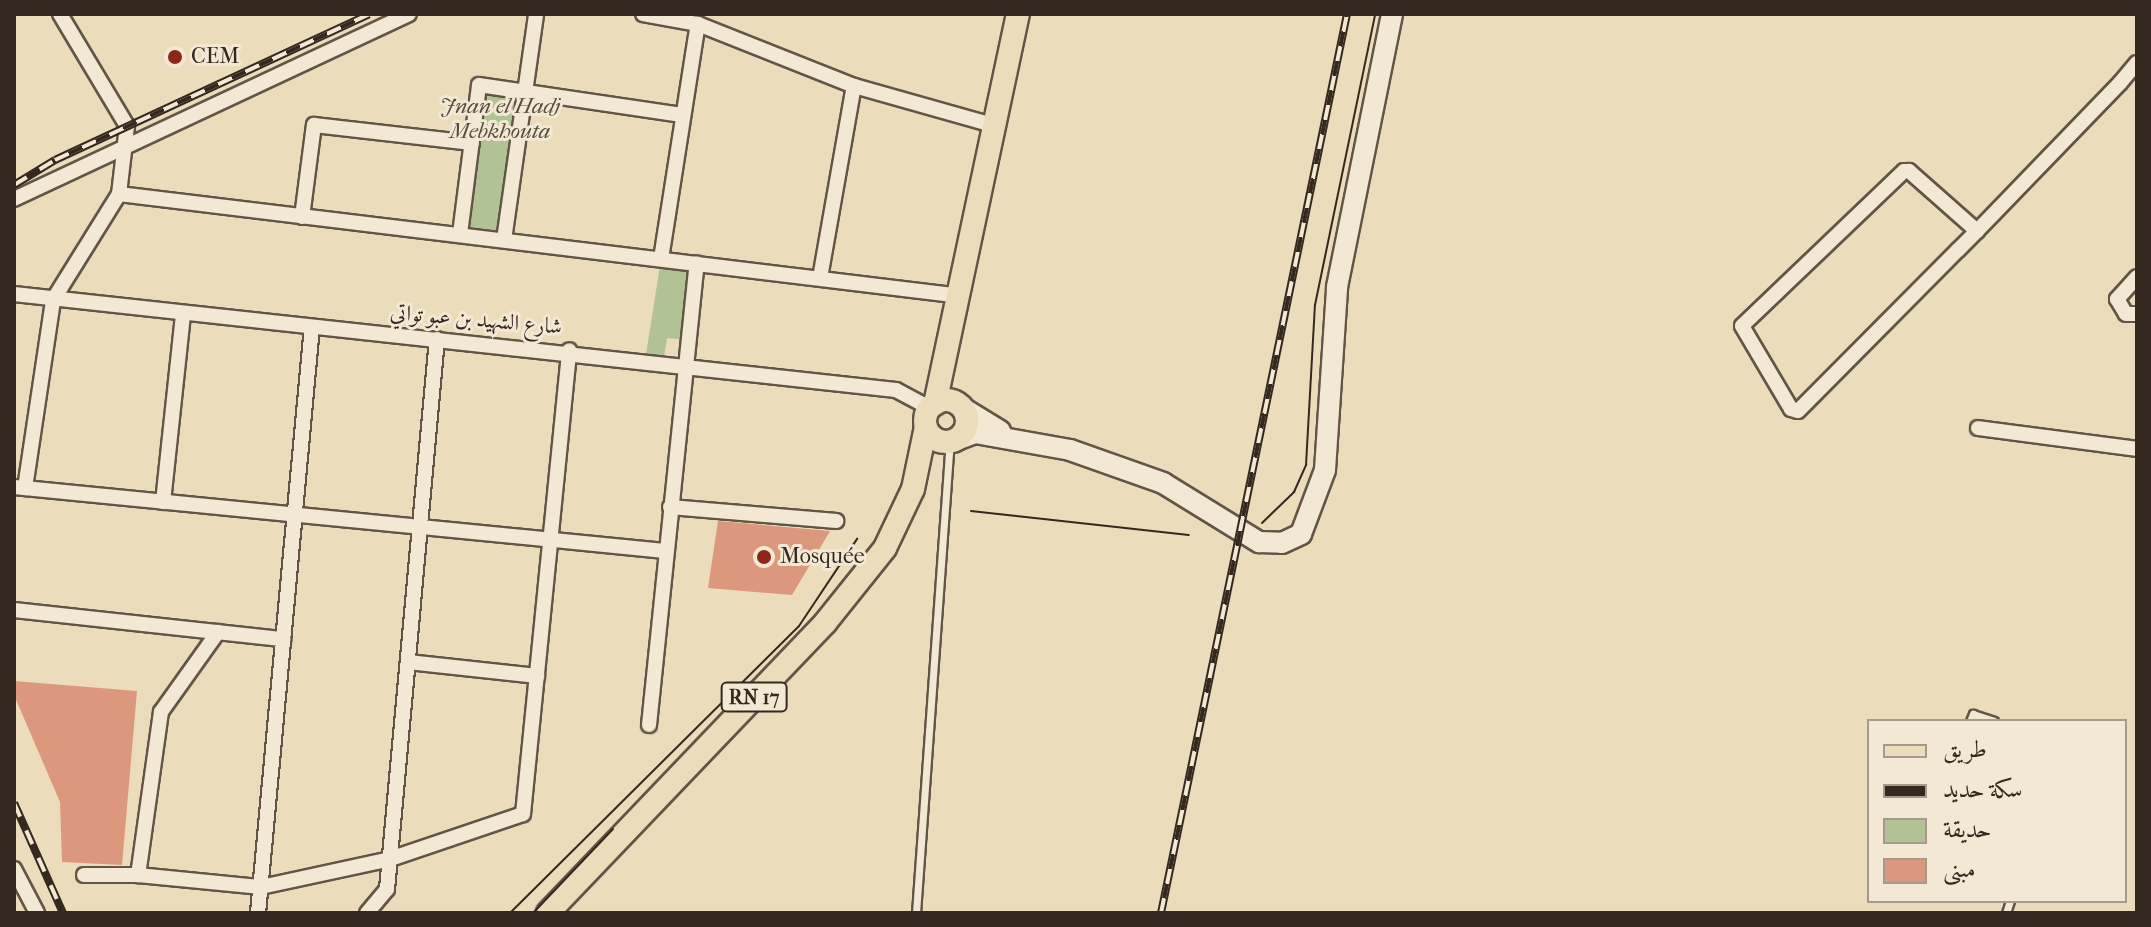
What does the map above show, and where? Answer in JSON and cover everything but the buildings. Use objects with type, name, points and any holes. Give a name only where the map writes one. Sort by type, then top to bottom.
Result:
[{"type":"main road","points":[[945,422],[953,295],[996,126],[1018,14]]},
{"type":"main road","name":"RN 17","points":[[548,913],[825,623],[885,548],[922,455],[945,422]]},
{"type":"street","points":[[60,14],[127,126],[122,145],[119,194],[53,300],[20,488],[665,551]]},
{"type":"street","points":[[14,199],[122,145],[409,14]]},
{"type":"street","points":[[504,240],[530,90],[536,14]]},
{"type":"street","points":[[643,14],[698,24],[854,86],[996,126]]},
{"type":"street","points":[[945,422],[1010,437],[1163,483],[1259,542],[1282,543],[1301,534],[1325,470],[1337,287],[1392,14]]},
{"type":"street","points":[[661,259],[698,24]]},
{"type":"street","points":[[1977,231],[1904,171],[1742,326],[1791,409],[1798,411],[1977,231],[2137,63]]},
{"type":"street","points":[[460,234],[479,85],[530,90],[682,115]]},
{"type":"street","points":[[820,278],[854,86]]},
{"type":"street","points":[[302,217],[314,125],[472,143]]},
{"type":"street","points":[[119,194],[953,295]]},
{"type":"street","points":[[649,725],[683,365],[697,263]]},
{"type":"street","points":[[2137,277],[2117,299],[2126,314],[2137,314]]},
{"type":"street","name":"شارع الشهيد بن عبو تواتي","points":[[14,294],[183,316],[569,350],[896,390],[945,422]]},
{"type":"street","points":[[163,502],[183,316]]},
{"type":"street","points":[[258,913],[312,327]]},
{"type":"street","points":[[367,913],[387,889],[437,339]]},
{"type":"street","points":[[84,875],[138,875],[261,887],[390,859],[523,814],[569,350]]},
{"type":"street","points":[[945,422],[975,433],[1010,437]]},
{"type":"street","points":[[1978,428],[2137,449]]},
{"type":"street","points":[[670,507],[836,521]]},
{"type":"street","points":[[14,610],[283,639]]},
{"type":"street","points":[[138,875],[161,712],[218,632]]},
{"type":"street","points":[[408,662],[537,676]]},
{"type":"street","points":[[14,869],[37,913]]},
{"type":"lane","points":[[916,913],[945,422]]},
{"type":"lane","points":[[1971,719],[1973,714],[1988,719]]},
{"type":"green space","name":"Jnan el Hadj Mebkhouta","points":[[479,85],[530,90],[504,240],[460,234]]},
{"type":"green space","points":[[661,259],[697,263],[687,340],[667,338],[663,363],[645,361]]},
{"type":"tram line","points":[[1262,523],[1294,492],[1306,465],[1315,305],[1375,14]]},
{"type":"tram line","points":[[971,511],[1189,535]]},
{"type":"tram line","points":[[510,913],[799,626],[857,539]]},
{"type":"tram line","points":[[533,913],[613,829]]},
{"type":"railway","points":[[14,185],[55,160],[369,14]]},
{"type":"railway","points":[[1161,913],[1347,14]]},
{"type":"railway","points":[[14,803],[63,913]]},
{"type":"place","name":"CEM","points":[[175,57]]},
{"type":"place","name":"Mosquée","points":[[764,557]]}]
